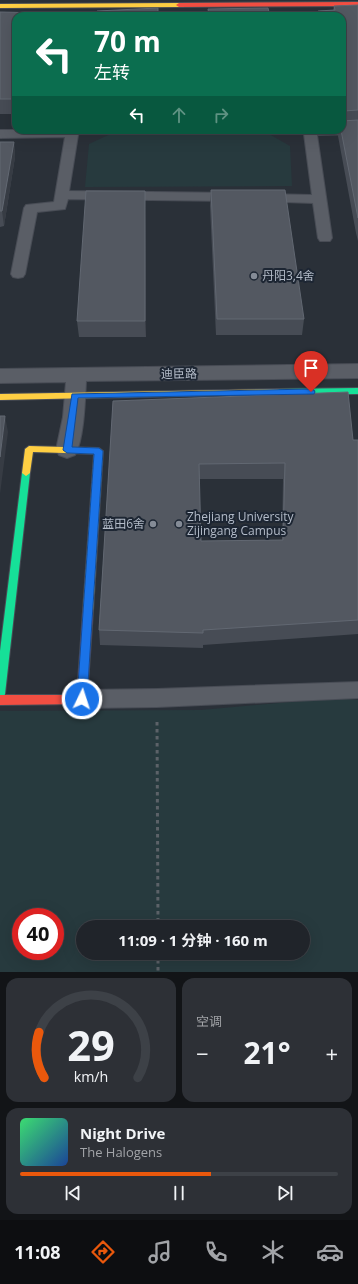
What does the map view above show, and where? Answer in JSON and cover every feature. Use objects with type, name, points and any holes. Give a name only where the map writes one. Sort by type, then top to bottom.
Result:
[{"type":"street","points":[[0,6],[358,4]]},
{"type":"street","points":[[67,450],[78,368]]},
{"type":"street","name":"迪臣路","points":[[0,376],[78,368],[358,371]]},
{"type":"street","name":"迪臣路","points":[[0,397],[358,391]]},
{"type":"street","points":[[0,694],[29,449],[99,451],[82,699],[0,700]]},
{"type":"lane","points":[[346,130],[358,130]]},
{"type":"lane","points":[[0,134],[12,134]]},
{"type":"lane","points":[[18,274],[31,208],[60,206],[75,134]]},
{"type":"lane","points":[[308,134],[325,238]]},
{"type":"lane","points":[[62,195],[319,198]]},
{"type":"lane","points":[[82,699],[157,698],[358,690]]},
{"type":"path","points":[[157,698],[158,920]]},
{"type":"path","points":[[158,960],[158,972]]},
{"type":"green space","points":[[110,134],[269,134],[290,146],[292,186],[85,187],[89,144]]},
{"type":"green space","points":[[334,698],[358,700],[358,972],[0,972],[0,711],[201,710]]},
{"type":"building","points":[[358,5],[358,110],[346,111],[346,12],[318,12],[335,10],[334,6]]},
{"type":"building","points":[[158,8],[158,12],[97,11]]},
{"type":"building","points":[[268,8],[269,12],[208,12],[208,9]]},
{"type":"building","points":[[0,12],[12,12],[12,99],[0,99]]},
{"type":"building","points":[[358,120],[358,218],[342,134],[346,134],[346,121]]},
{"type":"building","points":[[0,142],[14,142],[2,211],[0,211]]},
{"type":"building","points":[[211,190],[285,190],[304,319],[217,319]]},
{"type":"building","points":[[86,191],[145,191],[145,321],[77,321]]},
{"type":"building","name":"蓝田6舍","points":[[348,392],[353,440],[358,440],[358,620],[203,630],[203,633],[99,630],[113,401]],"holes":[[[285,463],[283,540],[201,541],[199,464]]]},
{"type":"building","points":[[0,416],[5,416],[0,457]]},
{"type":"traffic: fast","points":[[278,392],[358,391]]},
{"type":"traffic: fast","points":[[0,694],[26,473]]},
{"type":"traffic: slow","points":[[0,6],[179,5]]},
{"type":"traffic: slow","points":[[0,397],[278,392]]},
{"type":"traffic: slow","points":[[26,473],[29,449],[99,451],[88,611]]},
{"type":"traffic: jam","points":[[179,5],[358,4]]},
{"type":"traffic: jam","points":[[0,700],[82,699],[88,611]]},
{"type":"place","name":"丹阳3,4舍","points":[[254,276]]},
{"type":"place","name":"蓝田6舍","points":[[153,524]]},
{"type":"place","name":"Zhejiang University Zijingang Campus","points":[[179,524]]},
{"type":"route","points":[[82,699],[99,451],[67,450],[73,417],[74,396],[311,392]]}]
